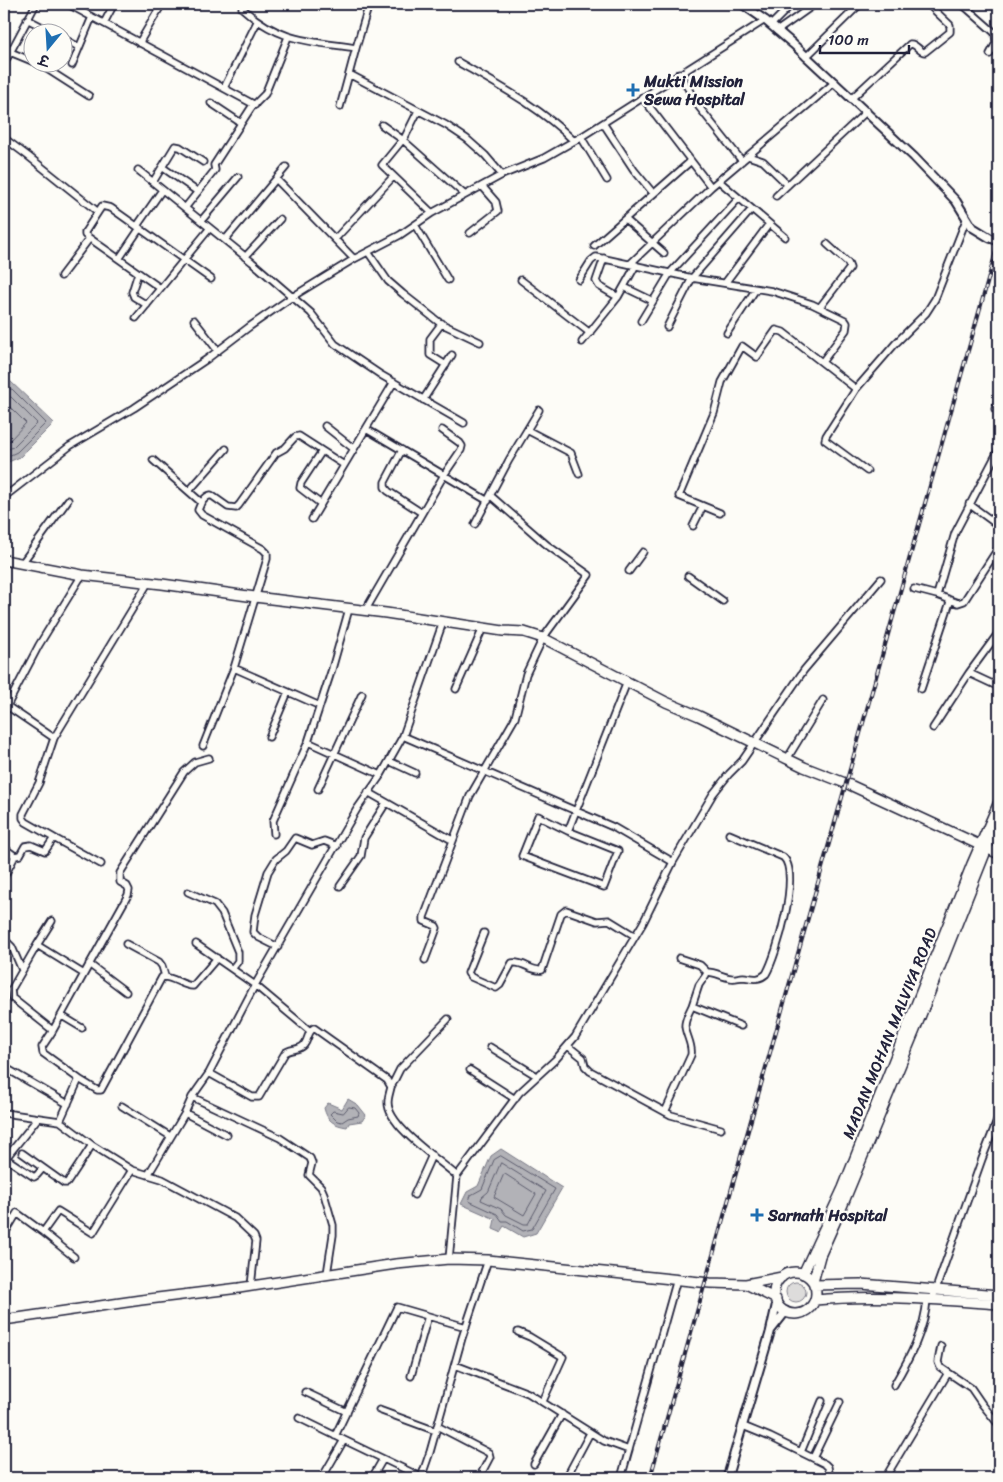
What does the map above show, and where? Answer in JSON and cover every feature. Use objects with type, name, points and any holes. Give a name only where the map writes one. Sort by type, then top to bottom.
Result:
[{"type":"main road","points":[[4,560],[82,575],[524,632],[543,638],[666,702],[787,759],[850,785],[999,854]]},
{"type":"main road","name":"MADAN MOHAN MALVIYA ROAD","points":[[804,1274],[843,1188],[983,847],[999,802]]},
{"type":"main road","points":[[746,1284],[776,1301],[786,1311],[793,1313],[804,1311],[815,1300],[816,1290],[814,1283],[820,1256],[915,1030],[983,847],[999,818]]},
{"type":"main road","points":[[4,1323],[396,1264],[449,1259],[488,1260],[746,1284],[782,1277],[791,1273],[804,1274],[814,1283],[861,1284],[999,1294]]},
{"type":"main road","points":[[776,1301],[775,1289],[782,1277]]},
{"type":"main road","points":[[815,1300],[841,1298],[999,1304]]},
{"type":"street","points":[[4,64],[36,4]]},
{"type":"street","points":[[68,4],[254,104]]},
{"type":"street","points":[[104,23],[114,4]]},
{"type":"street","points":[[139,42],[162,4]]},
{"type":"street","points":[[340,107],[369,4]]},
{"type":"street","points":[[742,4],[765,20],[867,111],[946,189],[956,201],[972,228],[999,241]]},
{"type":"street","points":[[774,28],[789,4]]},
{"type":"street","points":[[774,28],[815,4]]},
{"type":"street","points":[[806,57],[860,4]]},
{"type":"street","points":[[852,98],[910,44],[914,44],[921,51],[925,52],[948,34],[951,28],[950,25],[928,4]]},
{"type":"street","points":[[962,4],[995,34],[996,43],[990,54]]},
{"type":"street","points":[[242,8],[257,22],[288,38],[356,48]]},
{"type":"street","points":[[72,65],[92,17]]},
{"type":"street","points":[[27,20],[31,22]]},
{"type":"street","points":[[4,497],[70,446],[134,408],[292,297],[415,225],[432,213],[502,175],[544,158],[574,141],[765,20]]},
{"type":"street","points":[[224,88],[257,22]]},
{"type":"street","points":[[185,208],[215,170],[214,165],[254,104],[262,98],[268,89],[288,38]]},
{"type":"street","points":[[72,43],[79,47]]},
{"type":"street","points":[[10,52],[22,57]]},
{"type":"street","points":[[458,62],[538,110],[559,126],[574,141]]},
{"type":"street","points":[[50,72],[89,96]]},
{"type":"street","points":[[349,74],[467,139],[485,155],[502,175]]},
{"type":"street","points":[[679,74],[699,107],[742,160]]},
{"type":"street","points":[[582,342],[618,297],[633,265],[653,243],[711,187],[835,82]]},
{"type":"street","points":[[642,97],[711,187]]},
{"type":"street","points":[[211,103],[241,123]]},
{"type":"street","points":[[418,111],[403,140],[382,165],[432,213]]},
{"type":"street","points":[[776,196],[867,111]]},
{"type":"street","points":[[603,123],[634,170],[652,193]]},
{"type":"street","points":[[382,125],[403,140],[465,195]]},
{"type":"street","points":[[581,136],[607,180]]},
{"type":"street","points":[[4,138],[98,212]]},
{"type":"street","points":[[153,182],[175,146],[180,147],[203,162]]},
{"type":"street","points":[[748,156],[763,161],[788,185]]},
{"type":"street","points":[[594,246],[691,160]]},
{"type":"street","points":[[162,167],[198,192]]},
{"type":"street","points":[[225,240],[286,167]]},
{"type":"street","points":[[138,170],[311,313],[335,344],[423,400],[464,423]]},
{"type":"street","points":[[201,221],[238,177]]},
{"type":"street","points":[[336,239],[393,177]]},
{"type":"street","points":[[276,179],[354,259]]},
{"type":"street","points":[[719,181],[785,237]]},
{"type":"street","points":[[470,233],[498,211],[496,202],[482,186]]},
{"type":"street","points":[[119,259],[162,190]]},
{"type":"street","points":[[641,321],[670,273],[739,198]]},
{"type":"street","points":[[160,288],[85,235],[85,232],[102,206],[107,206],[211,279]]},
{"type":"street","points":[[667,327],[692,278],[752,209]]},
{"type":"street","points":[[245,257],[280,219]]},
{"type":"street","points":[[625,219],[664,253]]},
{"type":"street","points":[[867,470],[825,440],[856,389],[895,344],[926,313],[935,299],[966,220]]},
{"type":"street","points":[[725,283],[769,224]]},
{"type":"street","points":[[415,225],[448,280]]},
{"type":"street","points":[[136,318],[210,228]]},
{"type":"street","points":[[61,276],[89,239]]},
{"type":"street","points":[[820,307],[850,268],[848,263],[826,244]]},
{"type":"street","points":[[368,252],[394,287],[442,323],[480,342]]},
{"type":"street","points":[[579,280],[593,258],[596,257],[692,278],[756,288],[801,300],[820,307],[845,320],[847,323],[846,330],[822,362]]},
{"type":"street","points":[[604,258],[596,281],[599,286],[618,297]]},
{"type":"street","points":[[138,273],[132,292],[134,297],[147,305]]},
{"type":"street","points":[[521,280],[590,333]]},
{"type":"street","points":[[624,287],[653,301]]},
{"type":"street","points":[[728,334],[756,288]]},
{"type":"street","points":[[194,320],[218,350]]},
{"type":"street","points":[[442,323],[430,339],[430,355],[446,366]]},
{"type":"street","points":[[720,513],[679,496],[714,413],[722,382],[742,346],[757,357],[776,330],[783,332],[856,389]]},
{"type":"street","points":[[423,400],[452,355]]},
{"type":"street","points":[[312,519],[394,382]]},
{"type":"street","points":[[996,409],[999,398]]},
{"type":"street","points":[[475,524],[509,460],[539,410]]},
{"type":"street","points":[[325,426],[354,449]]},
{"type":"street","points":[[366,429],[444,475],[490,498],[547,545],[589,575],[543,638],[526,674],[515,718],[470,796],[424,917],[424,921],[437,928],[425,960]]},
{"type":"street","points":[[364,611],[462,446],[442,430]]},
{"type":"street","points":[[527,430],[571,452],[579,474]]},
{"type":"street","points":[[203,746],[234,668],[267,559],[267,553],[202,515],[198,510],[206,497],[211,495],[228,507],[236,508],[239,506],[276,453],[285,448],[295,437],[300,436],[344,465]]},
{"type":"street","points":[[937,595],[950,546],[969,504],[999,449]]},
{"type":"street","points":[[189,491],[226,450]]},
{"type":"street","points":[[402,450],[385,482],[385,487],[388,491],[422,512]]},
{"type":"street","points":[[321,504],[300,488],[301,483],[322,451]]},
{"type":"street","points":[[153,460],[202,503]]},
{"type":"street","points":[[22,563],[68,500]]},
{"type":"street","points":[[969,504],[999,526]]},
{"type":"street","points":[[693,526],[703,506]]},
{"type":"street","points":[[914,589],[958,603],[964,601],[999,547]]},
{"type":"street","points":[[629,571],[643,552]]},
{"type":"street","points":[[54,738],[5,706],[39,645],[82,575]]},
{"type":"street","points":[[688,576],[722,601]]},
{"type":"street","points":[[449,1259],[457,1176],[515,1099],[568,1046],[585,1022],[635,936],[673,862],[713,794],[728,774],[742,761],[804,670],[881,579]]},
{"type":"street","points":[[101,864],[26,822],[23,814],[39,783],[54,738],[148,583]]},
{"type":"street","points":[[921,689],[950,600]]},
{"type":"street","points":[[274,834],[273,821],[308,742],[348,609]]},
{"type":"street","points":[[148,1176],[185,1113],[192,1097],[209,1073],[255,985],[357,809],[381,774],[403,736],[443,622]]},
{"type":"street","points":[[456,689],[483,628]]},
{"type":"street","points":[[933,728],[999,632]]},
{"type":"street","points":[[234,668],[320,706]]},
{"type":"street","points":[[969,673],[999,688]]},
{"type":"street","points":[[568,831],[626,682]]},
{"type":"street","points":[[269,737],[288,692]]},
{"type":"street","points":[[318,789],[362,694]]},
{"type":"street","points":[[787,759],[823,700]]},
{"type":"street","points":[[403,736],[613,827],[673,862]]},
{"type":"street","points":[[308,742],[381,774]]},
{"type":"street","points":[[164,976],[160,980],[101,1090],[97,1090],[79,1079],[43,1053],[42,1047],[62,1016],[128,895],[129,890],[127,886],[120,882],[120,874],[184,772],[195,762],[208,758]]},
{"type":"street","points":[[389,761],[415,772]]},
{"type":"street","points":[[368,792],[452,840]]},
{"type":"street","points":[[340,886],[361,856],[364,838],[386,803]]},
{"type":"street","points":[[538,816],[568,831],[618,851],[604,887],[522,856],[538,816]]},
{"type":"street","points":[[678,958],[700,965],[707,972],[729,978],[744,977],[755,979],[766,974],[783,926],[790,882],[789,865],[783,857],[729,834]]},
{"type":"street","points":[[4,877],[15,856],[20,855],[28,845],[45,851],[54,838]]},
{"type":"street","points":[[278,946],[255,935],[253,932],[255,915],[264,883],[272,865],[286,851],[295,838],[312,845],[324,841],[337,846]]},
{"type":"street","points":[[4,848],[15,856]]},
{"type":"street","points":[[188,892],[214,904],[222,913],[239,956],[232,969]]},
{"type":"street","points":[[484,933],[468,973],[471,977],[496,988],[500,985],[512,962],[518,962],[537,971],[542,970],[561,914],[566,910],[597,921],[609,920],[635,936]]},
{"type":"street","points":[[52,921],[11,990],[12,998],[51,1029],[52,1032]]},
{"type":"street","points":[[4,939],[12,947],[22,970]]},
{"type":"street","points":[[126,944],[159,962],[164,976]]},
{"type":"street","points":[[196,944],[255,985],[310,1031]]},
{"type":"street","points":[[37,946],[84,974]]},
{"type":"street","points":[[164,976],[185,985],[193,986],[217,958]]},
{"type":"street","points":[[89,964],[126,992]]},
{"type":"street","points":[[665,1112],[691,1055],[691,1047],[685,1028],[687,1017],[707,972]]},
{"type":"street","points":[[692,1006],[741,1026]]},
{"type":"street","points":[[62,1016],[82,1028]]},
{"type":"street","points":[[448,1019],[400,1069],[391,1087],[388,1102],[391,1113],[414,1142],[457,1176]]},
{"type":"street","points":[[209,1073],[252,1097],[260,1097],[285,1054],[292,1049],[300,1048],[304,1045],[310,1031],[314,1028],[387,1080],[391,1087]]},
{"type":"street","points":[[568,1046],[583,1058],[584,1066],[590,1072],[665,1112],[684,1120],[721,1129]]},
{"type":"street","points":[[490,1047],[537,1076]]},
{"type":"street","points":[[4,1067],[68,1104]]},
{"type":"street","points":[[470,1070],[515,1099]]},
{"type":"street","points":[[60,1121],[79,1079]]},
{"type":"street","points":[[192,1097],[280,1138],[310,1158],[312,1163],[309,1175],[321,1187],[333,1225],[334,1235],[327,1274]]},
{"type":"street","points":[[122,1106],[170,1136]]},
{"type":"street","points":[[4,1113],[60,1121],[92,1145],[132,1170],[162,1179],[235,1218],[254,1236],[256,1241],[251,1286]]},
{"type":"street","points":[[185,1113],[227,1135]]},
{"type":"street","points":[[894,1385],[923,1324],[978,1168],[999,1116]]},
{"type":"street","points":[[38,1118],[5,1158],[34,1177],[38,1176],[43,1168]]},
{"type":"street","points":[[22,1153],[64,1183],[67,1183],[92,1145]]},
{"type":"street","points":[[414,1195],[432,1155]]},
{"type":"street","points":[[43,1232],[58,1211],[93,1233],[132,1170]]},
{"type":"street","points":[[4,1235],[17,1213],[74,1257]]},
{"type":"street","points":[[300,1418],[421,1478],[488,1260]]},
{"type":"street","points":[[621,1478],[677,1279]]},
{"type":"street","points":[[728,1478],[770,1333],[776,1301]]},
{"type":"street","points":[[335,1436],[397,1307],[466,1327]]},
{"type":"street","points":[[770,1333],[786,1311]]},
{"type":"street","points":[[411,1376],[428,1316]]},
{"type":"street","points":[[518,1332],[563,1357],[543,1401]]},
{"type":"street","points":[[941,1346],[938,1364],[971,1388],[999,1425]]},
{"type":"street","points":[[455,1365],[513,1385],[543,1401],[604,1441],[629,1450]]},
{"type":"street","points":[[885,1478],[948,1373]]},
{"type":"street","points":[[305,1392],[347,1412]]},
{"type":"street","points":[[801,1452],[822,1401]]},
{"type":"street","points":[[814,1458],[840,1402]]},
{"type":"street","points":[[379,1410],[437,1429],[489,1453],[490,1457],[480,1476]]},
{"type":"street","points":[[534,1464],[562,1414]]},
{"type":"street","points":[[743,1426],[825,1464],[828,1467],[830,1478]]},
{"type":"street","points":[[566,1478],[590,1433]]},
{"type":"street","points":[[322,1478],[344,1440]]},
{"type":"street","points":[[372,1478],[383,1459]]},
{"type":"shaded area","points":[[792,1282],[800,1282],[806,1288],[806,1296],[800,1302],[792,1302],[786,1296],[786,1288]]},
{"type":"water","points":[[10,381],[54,423],[20,457],[6,463],[4,461],[4,388]]},
{"type":"water","points":[[348,1099],[358,1105],[366,1115],[362,1121],[349,1123],[347,1127],[332,1122],[324,1108],[328,1103],[342,1109]]},
{"type":"water","points":[[501,1149],[562,1188],[536,1233],[523,1237],[504,1226],[500,1232],[493,1229],[495,1219],[461,1204],[467,1192],[478,1186],[491,1156]]},
{"type":"railway","points":[[650,1478],[999,241]]},
{"type":"place","name":"Mukti Mission Sewa Hospital","points":[[633,90]]},
{"type":"place","name":"Sarnath Hospital","points":[[757,1215]]}]
